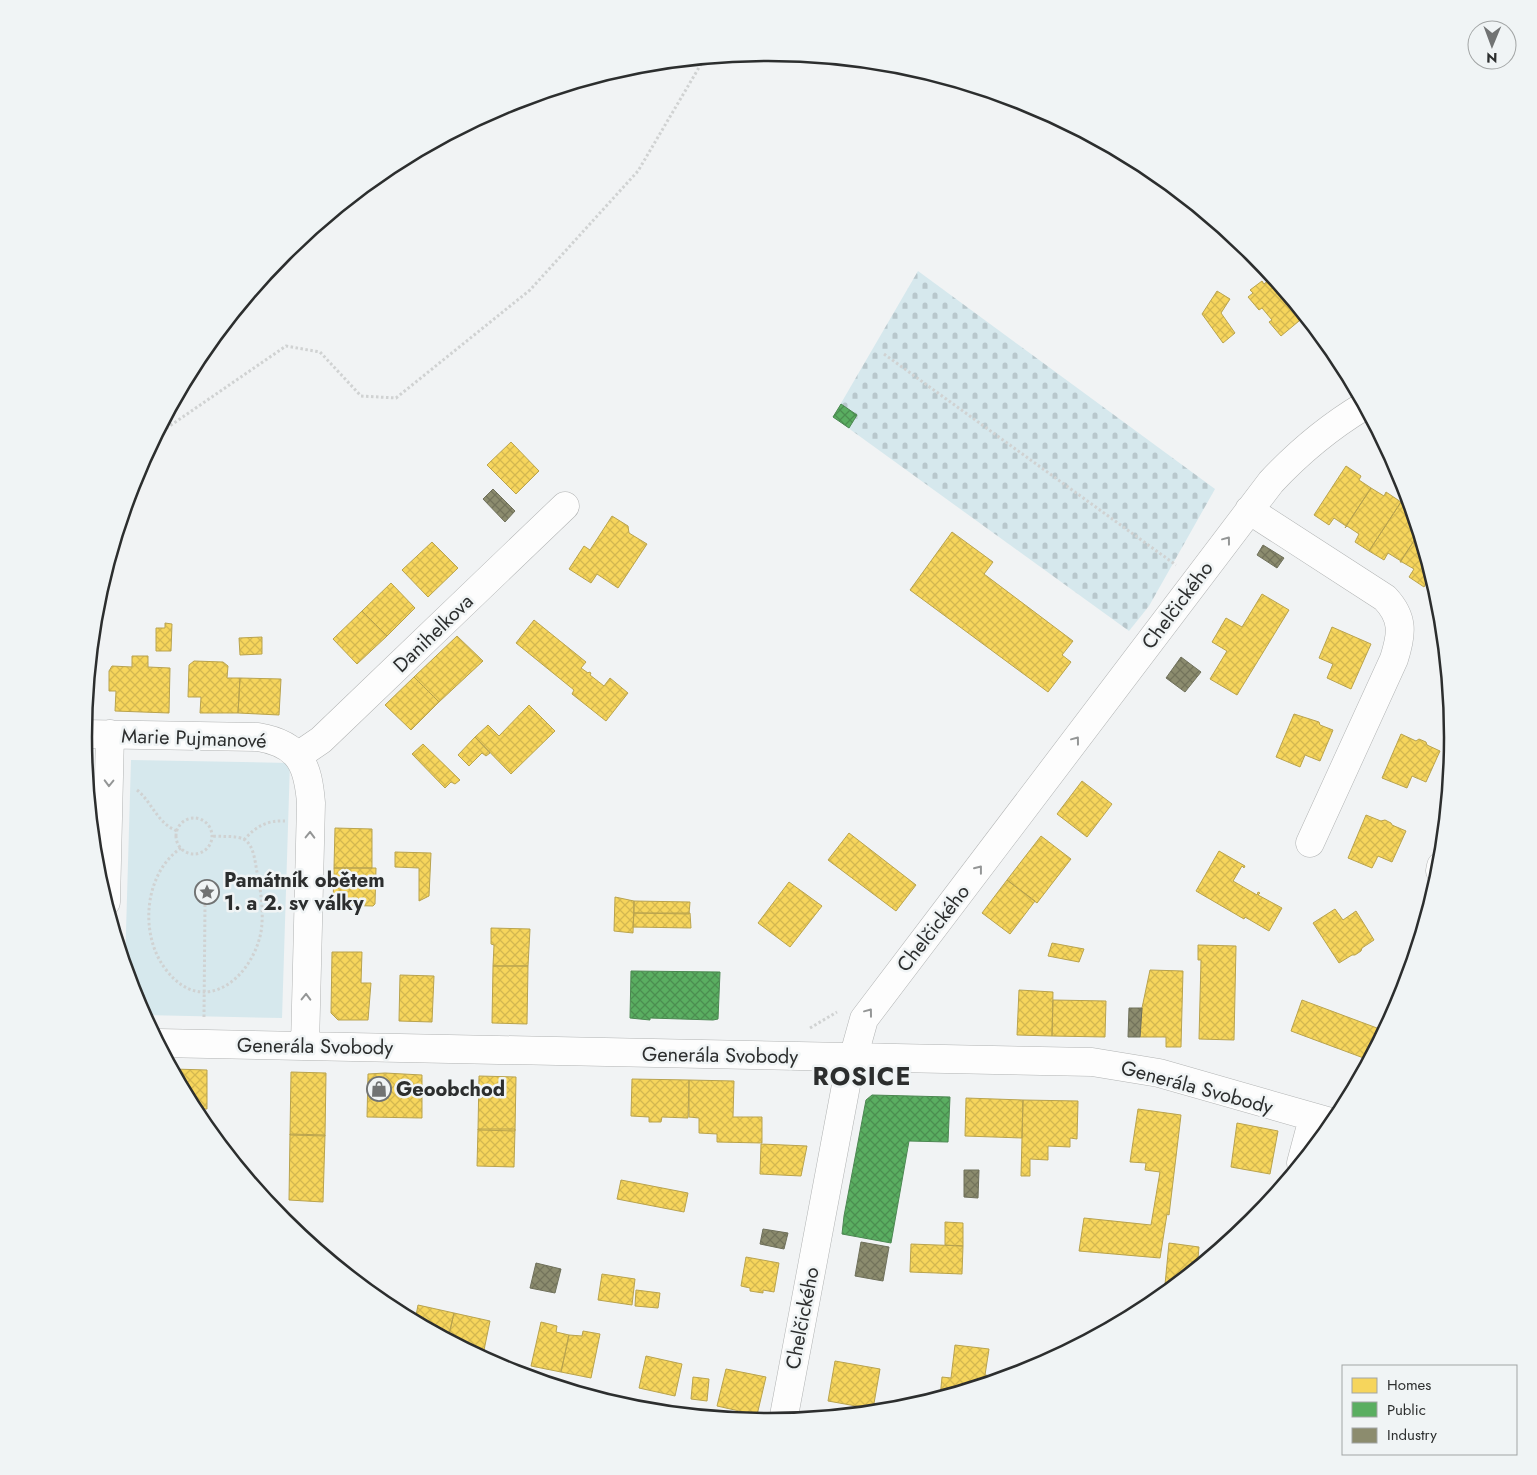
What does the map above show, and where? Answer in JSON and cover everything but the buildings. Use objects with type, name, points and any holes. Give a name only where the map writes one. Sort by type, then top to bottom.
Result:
[{"type":"street","name":"Chelčického","points":[[784,1413],[847,1080],[864,1019],[1271,482],[1309,445],[1330,428],[1359,409]]},
{"type":"street","name":"Danihelkova","points":[[299,756],[321,740],[565,506]]},
{"type":"street","points":[[1250,510],[1385,598],[1397,614],[1400,625],[1399,645],[1394,659],[1310,843]]},
{"type":"street","points":[[97,734],[109,778],[107,876]]},
{"type":"street","name":"Marie Pujmanové","points":[[97,734],[258,737],[282,743],[299,756]]},
{"type":"street","points":[[299,756],[307,772],[310,784],[306,1046]]},
{"type":"street","name":"Generála Svobody","points":[[165,1043],[1072,1061],[1107,1064],[1159,1073],[1323,1120]]},
{"type":"street","points":[[1316,1134],[1323,1120]]},
{"type":"path","points":[[168,427],[286,346],[320,352],[361,396],[396,398],[530,290],[638,171],[700,65]]},
{"type":"path","points":[[884,354],[1196,580]]},
{"type":"path","points":[[109,778],[124,782],[133,787],[143,795],[165,825],[177,831]]},
{"type":"path","points":[[197,819],[208,825],[212,836],[209,845],[202,852],[193,854],[181,848],[176,840],[177,831],[185,821],[197,819]]},
{"type":"path","points":[[244,840],[255,829],[270,821],[310,822]]},
{"type":"path","points":[[181,848],[160,870],[153,889],[150,902],[151,933],[154,948],[160,961],[172,977],[185,986],[204,992],[220,989],[238,978],[252,959],[261,932],[261,902],[259,882],[251,848],[244,840],[238,838],[212,836]]},
{"type":"path","points":[[204,1022],[205,902]]},
{"type":"green space","points":[[918,271],[1215,489],[1149,606],[1129,631],[833,417]]},
{"type":"green space","points":[[131,760],[290,763],[282,1018],[152,1015],[126,947]]},
{"type":"place","name":"Památník obětem 1. a 2. sv války","points":[[207,892]]},
{"type":"place","name":"Geoobchod","points":[[379,1089]]},
{"type":"district","name":"ROSICE","points":[[862,1076]]}]
